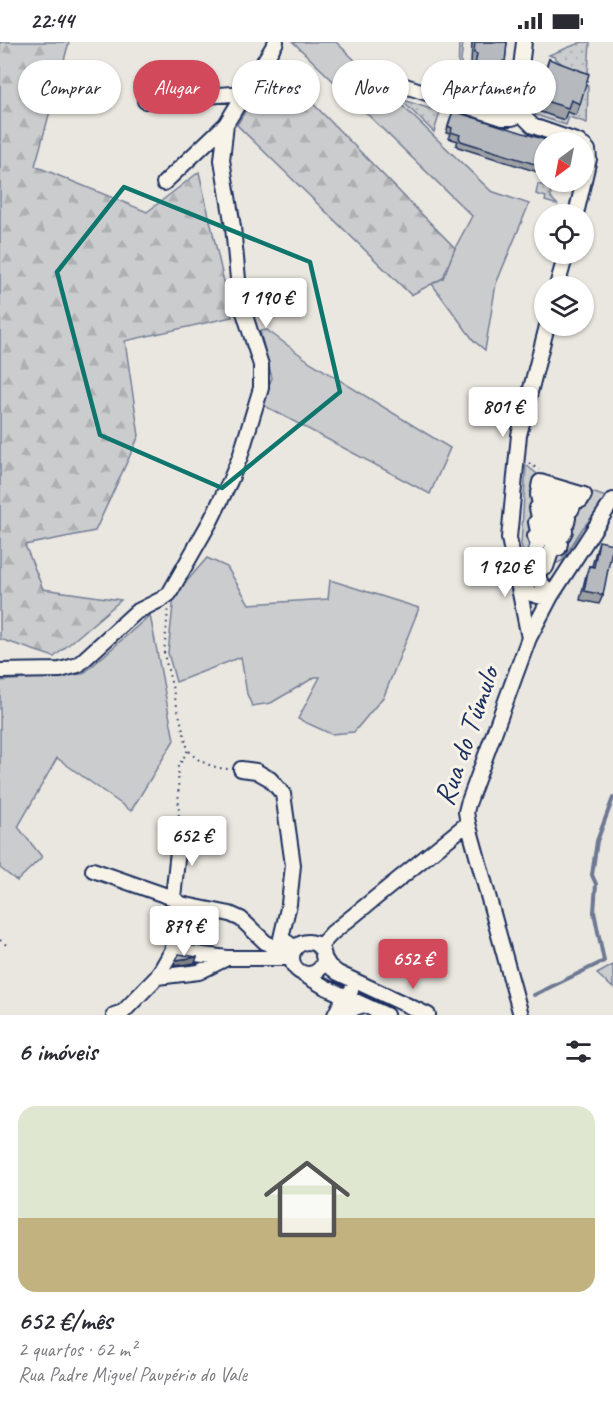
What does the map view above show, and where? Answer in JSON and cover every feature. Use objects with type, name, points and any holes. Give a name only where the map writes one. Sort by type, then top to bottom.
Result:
[{"type":"street","points":[[265,60],[276,42]]},
{"type":"street","points":[[524,42],[518,108],[521,115],[533,126],[550,132]]},
{"type":"street","points":[[409,87],[503,118],[521,115]]},
{"type":"street","points":[[164,183],[226,124],[232,114]]},
{"type":"street","points":[[0,671],[60,670],[78,665],[136,612],[169,594],[211,520],[240,457],[261,388],[261,365],[240,300],[233,227],[222,160],[226,124]]},
{"type":"street","points":[[529,638],[509,538],[519,435],[544,336]]},
{"type":"street","points":[[540,482],[584,495],[581,500],[568,496],[566,504],[573,506],[571,510],[563,507],[560,516],[568,518],[567,523],[558,520],[556,528],[564,531],[563,535],[554,532],[551,541],[560,543],[559,548],[553,546],[546,567],[532,562],[539,541],[536,540],[536,536],[545,538],[548,530],[537,527],[536,522],[548,526],[551,518],[538,513],[537,508],[552,513],[554,504],[539,500],[538,495],[555,500],[557,492],[539,487],[540,482]]},
{"type":"street","name":"Rua do Túmulo","points":[[324,956],[332,933],[468,823],[466,812],[468,804],[529,638],[551,596],[613,500]]},
{"type":"street","points":[[511,552],[525,569],[537,577],[551,596]]},
{"type":"street","points":[[537,577],[566,573]]},
{"type":"street","points":[[517,581],[524,590],[536,597],[551,596]]},
{"type":"street","points":[[241,769],[256,771],[270,779],[283,794],[293,865],[289,904],[281,938],[293,953],[295,968],[332,990],[386,1015]]},
{"type":"street","points":[[468,823],[520,1015]]},
{"type":"street","points":[[120,1014],[157,977],[172,951],[177,901],[179,841]]},
{"type":"street","points":[[93,870],[177,901],[230,914],[241,919],[265,942],[293,953]]},
{"type":"street","points":[[172,951],[227,958],[293,953],[299,945],[309,942],[338,973],[428,1015]]},
{"type":"street","points":[[303,974],[318,970],[324,956]]},
{"type":"street","points":[[324,956],[336,978],[348,984],[353,998],[354,1008],[342,1014]]},
{"type":"street","points":[[157,977],[199,972],[227,958]]},
{"type":"street","points":[[332,990],[342,1014]]},
{"type":"street","points":[[342,1014],[359,990],[373,996],[384,995]]},
{"type":"path","points":[[169,594],[164,654],[188,750],[209,765],[241,769]]},
{"type":"path","points":[[179,841],[178,767],[188,750]]},
{"type":"path","points":[[0,940],[9,947]]},
{"type":"highlighted area","points":[[124,187],[310,262],[340,392],[222,488],[100,435],[57,272]]},
{"type":"green space","points":[[0,42],[69,42],[64,60],[18,60],[18,114],[49,114],[35,166],[147,212],[199,172],[232,317],[125,341],[139,436],[95,531],[25,545],[43,589],[121,600],[54,657],[0,639]]},
{"type":"green space","points":[[293,42],[336,42],[355,60],[332,60],[332,80],[320,68],[320,60],[312,60]]},
{"type":"green space","points":[[459,42],[463,42],[461,60],[458,60]]},
{"type":"green space","points":[[582,42],[590,42],[588,73],[564,66],[549,55]]},
{"type":"green space","points":[[585,85],[588,86],[587,123],[569,117],[566,125],[535,114],[556,114],[556,108],[576,114]]},
{"type":"green space","points":[[409,102],[421,106],[421,114],[439,114],[434,132],[409,108]]},
{"type":"green space","points":[[320,111],[455,248],[443,278],[411,295],[237,125],[243,114],[320,114]]},
{"type":"green space","points":[[409,112],[491,191],[529,204],[496,284],[485,350],[474,341],[432,284],[443,278],[455,248],[472,216],[367,114],[409,114]]},
{"type":"green space","points":[[536,192],[550,192],[551,198],[557,204],[545,201],[546,197],[536,194]]},
{"type":"green space","points":[[267,330],[310,362],[450,448],[430,494],[261,404],[272,378],[260,331]]},
{"type":"green space","points":[[526,465],[546,481],[578,491],[580,488],[606,497],[562,561],[546,568],[537,565],[533,563],[529,560],[521,544]],"holes":[[[540,482],[584,496],[581,500],[568,496],[565,504],[572,506],[571,510],[563,507],[560,516],[568,519],[567,522],[558,520],[556,528],[564,531],[563,535],[554,532],[551,541],[560,544],[559,548],[553,546],[546,567],[532,562],[539,541],[536,540],[536,536],[545,538],[548,530],[537,527],[536,523],[548,526],[551,518],[538,513],[537,509],[552,513],[554,504],[539,500],[538,496],[555,500],[557,492],[540,487]]]},
{"type":"green space","points":[[207,558],[227,567],[249,604],[328,599],[330,580],[419,608],[384,696],[354,732],[331,734],[298,719],[320,677],[315,677],[271,703],[252,706],[247,694],[241,657],[176,682],[168,653],[174,596]]},
{"type":"green space","points":[[150,615],[174,740],[131,811],[57,758],[18,827],[42,857],[17,881],[0,868],[0,681],[83,674]]},
{"type":"green space","points":[[613,965],[613,988],[597,974]]},
{"type":"building","points":[[475,42],[507,42],[505,60],[476,60],[477,54],[474,53]]},
{"type":"building","points":[[556,62],[589,74],[580,104],[571,100],[568,108],[556,104]]},
{"type":"building","points":[[452,114],[463,114],[534,136],[534,164],[461,141],[460,135],[451,132],[452,128],[448,126]]},
{"type":"building","points":[[599,541],[613,544],[603,595],[584,591],[589,566],[594,567]]},
{"type":"building","points":[[179,954],[197,957],[176,960]]},
{"type":"waterway","points":[[534,995],[604,961],[594,912],[596,884],[592,875],[597,841],[613,798]]}]
